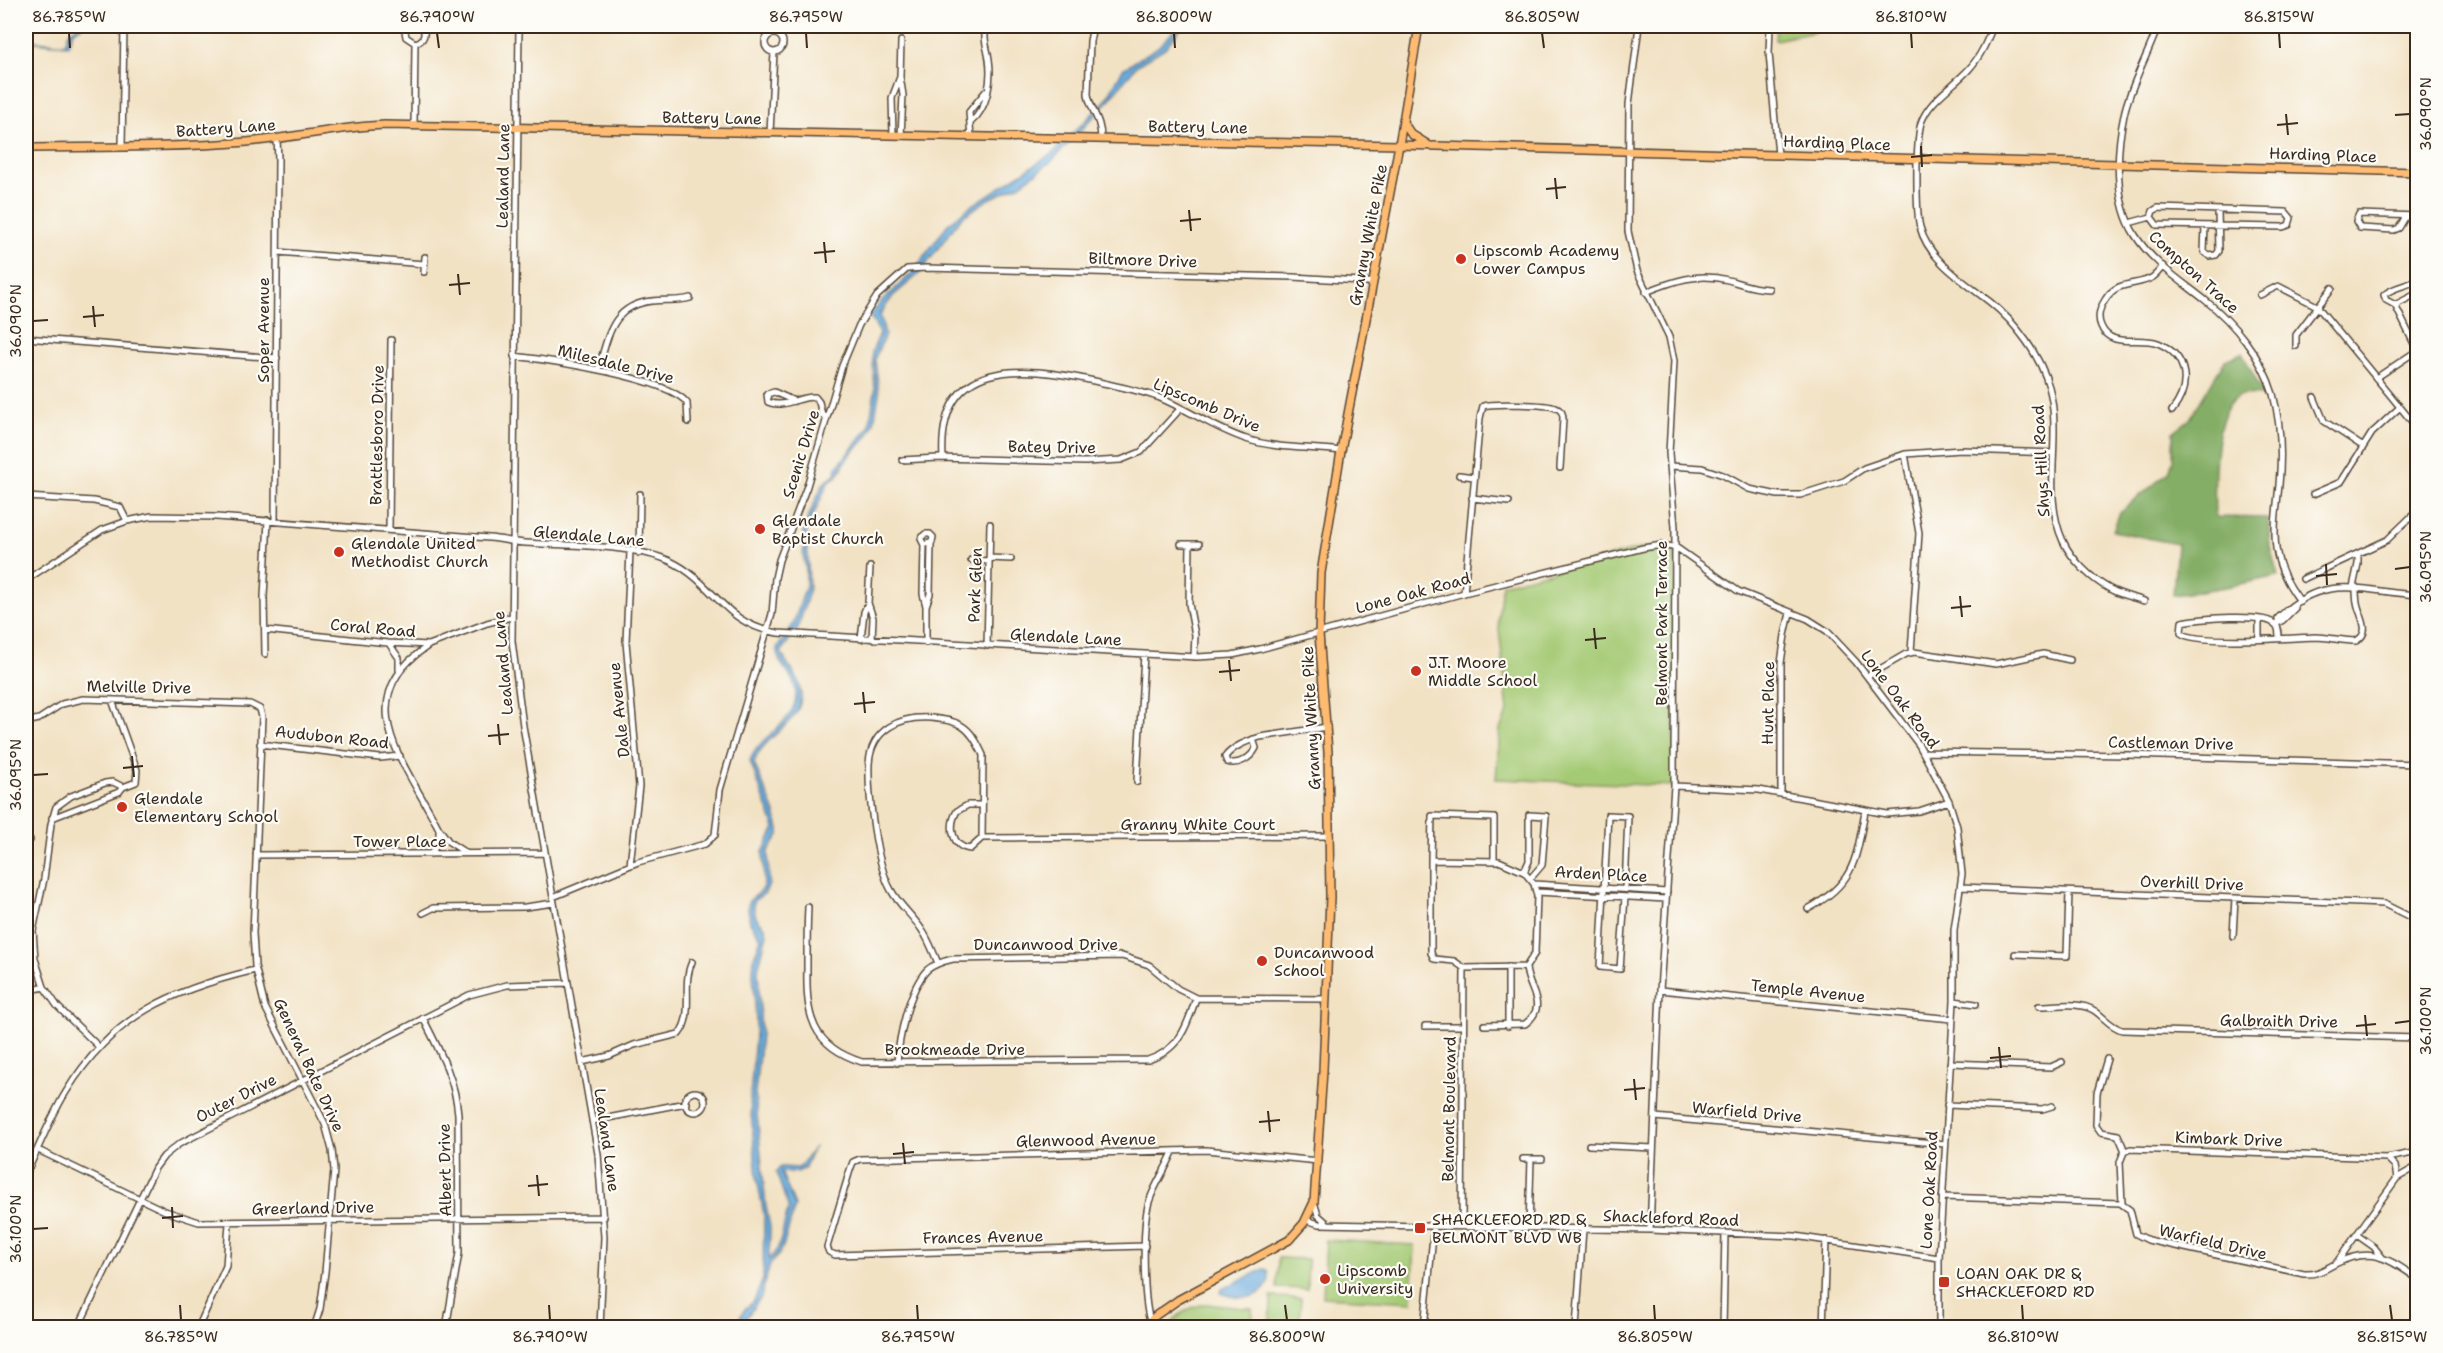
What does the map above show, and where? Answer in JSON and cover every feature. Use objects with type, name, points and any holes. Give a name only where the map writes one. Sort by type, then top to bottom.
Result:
[{"type":"main road","name":"Granny White Pike","points":[[1147,1324],[1195,1290],[1282,1244],[1306,1220],[1314,1202],[1330,913],[1327,727],[1319,633],[1322,573],[1341,451],[1399,145],[1419,26]]},
{"type":"main road","points":[[1403,122],[1411,135],[1432,146]]},
{"type":"main road","name":"Battery Lane","points":[[26,148],[230,143],[276,139],[348,127],[414,126],[1399,145]]},
{"type":"main road","name":"Harding Place","points":[[1399,145],[2418,172]]},
{"type":"street","points":[[122,146],[124,26]]},
{"type":"street","points":[[409,26],[405,31],[406,37],[414,43],[420,42],[424,36],[421,26]]},
{"type":"street","name":"Lealand Lane","points":[[519,26],[511,617],[517,692],[592,1121],[604,1217],[604,1278],[600,1328]]},
{"type":"street","points":[[971,122],[984,107],[990,67],[984,36],[986,26]]},
{"type":"street","points":[[1093,26],[1090,41],[1088,94],[1089,102],[1099,119],[1101,139]]},
{"type":"street","name":"Belmont Park Terrace","points":[[1639,26],[1632,67],[1628,151],[1628,231],[1633,258],[1646,292],[1666,330],[1673,352],[1670,466],[1675,547],[1674,786],[1660,990],[1650,1230]]},
{"type":"street","points":[[1770,26],[1769,53],[1778,155]]},
{"type":"street","name":"Shys Hill Road","points":[[1993,26],[1985,47],[1975,61],[1933,104],[1921,123],[1917,159],[1920,228],[1935,255],[1946,267],[1992,303],[2015,326],[2034,354],[2049,388],[2054,426],[2056,519],[2063,540],[2072,555],[2083,568],[2111,590],[2144,601]]},
{"type":"street","name":"Compton Trace","points":[[2158,26],[2124,114],[2119,164],[2122,207],[2146,252],[2230,322],[2260,364],[2272,392],[2280,424],[2281,452],[2274,514],[2274,543],[2284,579],[2297,603]]},
{"type":"street","points":[[901,136],[902,41]]},
{"type":"street","points":[[414,43],[414,126]]},
{"type":"street","points":[[770,133],[774,52]]},
{"type":"street","points":[[893,135],[892,98],[900,77]]},
{"type":"street","points":[[971,137],[970,110],[986,91]]},
{"type":"street","name":"Soper Avenue","points":[[275,521],[278,252],[276,139]]},
{"type":"street","points":[[2158,208],[2286,212],[2291,218],[2291,223],[2287,227],[2157,225],[2151,217],[2153,211],[2158,208]]},
{"type":"street","points":[[2205,225],[2204,252],[2208,256],[2218,253],[2218,211]]},
{"type":"street","points":[[2406,216],[2399,228],[2394,230],[2360,228],[2356,221],[2359,214],[2383,213],[2418,216]]},
{"type":"street","points":[[2129,223],[2151,217]]},
{"type":"street","points":[[278,252],[424,261],[424,272]]},
{"type":"street","points":[[2163,266],[2153,277],[2126,284],[2114,290],[2102,305],[2099,323],[2105,334],[2116,340],[2157,343],[2178,358],[2185,372],[2185,386],[2181,400],[2172,411]]},
{"type":"street","name":"Biltmore Drive","points":[[913,268],[1293,277],[1373,283]]},
{"type":"street","name":"Scenic Drive","points":[[630,865],[711,841],[716,831],[720,790],[772,614],[775,578],[781,554],[807,486],[842,366],[862,318],[881,291],[898,275],[913,268]]},
{"type":"street","points":[[1646,292],[1681,279],[1702,276],[1759,289],[1769,289]]},
{"type":"street","points":[[2376,378],[2417,350],[2395,305],[2386,300],[2384,295],[2388,291],[2407,286],[2418,280]]},
{"type":"street","points":[[2260,295],[2278,286],[2317,306],[2418,429]]},
{"type":"street","points":[[2296,346],[2296,335],[2332,288]]},
{"type":"street","points":[[2395,305],[2418,293]]},
{"type":"street","points":[[598,370],[611,328],[626,309],[648,301],[690,298]]},
{"type":"street","points":[[26,338],[277,358]]},
{"type":"street","name":"Brattlesboro Drive","points":[[389,530],[391,340]]},
{"type":"street","name":"Milesdale Drive","points":[[514,356],[598,370],[675,392],[687,403],[688,422]]},
{"type":"street","name":"Lipscomb Drive","points":[[943,458],[943,436],[950,405],[972,382],[995,373],[1040,373],[1134,390],[1181,408],[1214,426],[1250,440],[1281,446],[1341,451]]},
{"type":"street","points":[[795,401],[774,392],[767,394],[767,400],[771,404],[795,401],[806,397],[815,397],[819,402],[822,415],[826,417]]},
{"type":"street","points":[[2314,397],[2324,421],[2362,446]]},
{"type":"street","points":[[1464,593],[1483,406],[1488,404],[1548,406],[1561,411],[1563,419],[1560,468]]},
{"type":"street","name":"Batey Drive","points":[[902,460],[943,458],[1085,462],[1129,459],[1148,446],[1181,408]]},
{"type":"street","points":[[2313,494],[2341,482],[2372,433],[2399,408]]},
{"type":"street","points":[[1670,466],[1702,468],[1723,475],[1749,489],[1778,495],[1800,495],[1844,481],[1864,468],[1905,454],[1961,450],[2053,453]]},
{"type":"street","points":[[1905,454],[1919,533],[1911,652]]},
{"type":"street","points":[[1459,475],[1474,477]]},
{"type":"street","points":[[639,553],[640,494]]},
{"type":"street","points":[[26,497],[105,502],[120,507],[127,521]]},
{"type":"street","points":[[1472,498],[1509,502]]},
{"type":"street","points":[[2303,579],[2387,540],[2418,510]]},
{"type":"street","name":"Glendale Lane","points":[[26,580],[96,534],[127,521],[177,515],[267,520],[630,551],[660,557],[685,570],[749,626],[781,634],[1194,657],[1240,653],[1319,633]]},
{"type":"street","points":[[265,654],[264,597],[267,520]]},
{"type":"street","name":"Park Glen","points":[[987,646],[990,525]]},
{"type":"street","points":[[926,606],[930,594],[933,537],[927,533],[921,537],[924,545],[923,594],[926,606],[926,643]]},
{"type":"street","points":[[924,545],[931,544]]},
{"type":"street","points":[[1181,544],[1200,544]]},
{"type":"street","points":[[1190,544],[1189,604],[1195,635],[1194,657]]},
{"type":"street","name":"Lone Oak Road","points":[[1319,633],[1464,593],[1662,545],[1675,547],[1733,588],[1812,621],[1831,634],[1868,676],[1924,752],[1949,801],[1960,845],[1961,887],[1954,930],[1954,1001],[1939,1258],[1939,1328]]},
{"type":"street","name":"Dale Avenue","points":[[630,551],[626,642],[639,786],[630,865]]},
{"type":"street","points":[[2277,623],[2231,616],[2182,622],[2180,629],[2185,636],[2241,640],[2315,638],[2356,641],[2365,633],[2354,587],[2358,555]]},
{"type":"street","points":[[971,560],[1011,559]]},
{"type":"street","points":[[861,639],[864,612],[868,603],[870,567]]},
{"type":"street","points":[[923,573],[931,573]]},
{"type":"street","points":[[2279,638],[2278,618],[2290,606],[2340,586],[2418,596]]},
{"type":"street","points":[[868,603],[873,618],[872,639]]},
{"type":"street","name":"Hunt Place","points":[[1781,794],[1781,663],[1791,613]]},
{"type":"street","name":"Coral Road","points":[[265,630],[429,645],[487,623],[511,617]]},
{"type":"street","points":[[2259,620],[2259,638]]},
{"type":"street","points":[[388,643],[398,655],[399,670]]},
{"type":"street","points":[[429,645],[399,670],[390,689],[386,715],[400,756],[439,829],[453,845],[468,854]]},
{"type":"street","points":[[1868,676],[1911,652],[1996,664],[2043,654],[2070,660]]},
{"type":"street","points":[[1137,782],[1144,654]]},
{"type":"street","name":"Melville Drive","points":[[26,722],[39,719],[62,704],[75,700],[250,704],[257,707]]},
{"type":"street","points":[[52,818],[117,793],[123,787],[135,783],[138,775],[112,700]]},
{"type":"street","name":"General Bate Drive","points":[[257,707],[261,714],[253,933],[255,970],[265,1007],[325,1124],[332,1150],[334,1170],[322,1296],[314,1328]]},
{"type":"street","points":[[897,1063],[903,1029],[914,992],[924,975],[938,963],[927,938],[896,897],[885,874],[874,819],[869,765],[871,749],[880,734],[902,720],[919,718],[936,719],[961,725],[974,738],[983,755],[982,838]]},
{"type":"street","points":[[1253,739],[1256,748],[1253,754],[1238,763],[1227,762],[1225,757],[1229,752],[1253,739],[1327,727]]},
{"type":"street","name":"Audubon Road","points":[[260,744],[380,758],[400,756]]},
{"type":"street","name":"Castleman Drive","points":[[1924,752],[2128,755],[2418,764]]},
{"type":"street","points":[[99,1047],[58,1007],[44,987],[36,964],[33,930],[52,818],[59,804],[71,796],[109,782],[119,783],[123,787]]},
{"type":"street","points":[[1674,786],[1733,787],[1865,811],[1900,814],[1919,811],[1949,801]]},
{"type":"street","name":"Granny White Court","points":[[981,805],[968,805],[957,812],[953,826],[955,843],[959,846],[970,849],[982,838],[1330,836]]},
{"type":"street","points":[[1808,909],[1833,893],[1850,872],[1865,811]]},
{"type":"street","points":[[1524,872],[1529,858],[1529,815],[1546,816],[1542,865],[1532,882]]},
{"type":"street","points":[[1625,889],[1628,816],[1608,815],[1600,967],[1620,969],[1625,897]]},
{"type":"street","points":[[1494,861],[1494,818],[1432,816],[1432,956],[1436,960],[1454,961],[1464,968],[1526,967]]},
{"type":"street","points":[[431,854],[439,840],[439,829]]},
{"type":"street","name":"Tower Place","points":[[256,855],[545,853]]},
{"type":"street","points":[[1431,860],[1494,861],[1508,864],[1524,872],[1537,892],[1535,953],[1526,967],[1527,979],[1538,1000],[1537,1007],[1528,1023],[1508,1026],[1484,1025]]},
{"type":"street","points":[[423,913],[434,908],[525,907],[553,900],[630,865]]},
{"type":"street","name":"Arden Place","points":[[1532,882],[1667,892]]},
{"type":"street","name":"Overhill Drive","points":[[1961,887],[2384,904],[2418,921]]},
{"type":"street","name":"Arden Place","points":[[1537,892],[1666,899]]},
{"type":"street","points":[[2015,954],[2067,956],[2069,892]]},
{"type":"street","points":[[2234,936],[2235,898]]},
{"type":"street","name":"Brookmeade Drive","points":[[807,907],[808,1004],[818,1032],[829,1046],[851,1059],[867,1063],[1148,1060],[1170,1049],[1179,1040],[1186,1028],[1196,998]]},
{"type":"street","name":"Duncanwood Drive","points":[[938,963],[968,958],[1122,956],[1143,962],[1180,991],[1196,998],[1326,999]]},
{"type":"street","points":[[582,1062],[609,1056],[634,1045],[671,1037],[681,1032],[686,1020],[688,975],[692,962]]},
{"type":"street","points":[[1508,967],[1508,1026]]},
{"type":"street","name":"Belmont Boulevard","points":[[1461,1227],[1464,968]]},
{"type":"street","points":[[26,1174],[65,1093],[99,1047],[135,1016],[160,1001],[200,984],[255,970]]},
{"type":"street","name":"Outer Drive","points":[[78,1328],[140,1198],[160,1160],[170,1151],[190,1137],[462,998],[490,988],[568,983]]},
{"type":"street","points":[[26,991],[44,987]]},
{"type":"street","name":"Temple Avenue","points":[[1660,990],[1952,1019]]},
{"type":"street","points":[[1954,1001],[1976,1004]]},
{"type":"street","name":"Galbraith Drive","points":[[2039,1006],[2088,1007],[2097,1012],[2112,1027],[2140,1030],[2418,1038]]},
{"type":"street","name":"Albert Drive","points":[[423,1018],[449,1070],[456,1095],[458,1265],[446,1328]]},
{"type":"street","points":[[1425,1026],[1463,1026]]},
{"type":"street","points":[[681,1032],[687,1036]]},
{"type":"street","points":[[1942,1197],[2122,1203],[2120,1162],[2125,1151],[2118,1135],[2099,1131],[2096,1125],[2097,1093],[2107,1059]]},
{"type":"street","points":[[1950,1063],[2051,1067],[2062,1062]]},
{"type":"street","points":[[592,1121],[686,1103]]},
{"type":"street","points":[[1947,1105],[2042,1109],[2052,1106]]},
{"type":"street","name":"Warfield Drive","points":[[1655,1117],[1945,1144]]},
{"type":"street","points":[[1589,1145],[1653,1148]]},
{"type":"street","name":"Kimbark Drive","points":[[2125,1151],[2140,1149],[2387,1158],[2418,1152]]},
{"type":"street","name":"Greerland Drive","points":[[38,1150],[190,1220],[229,1223],[604,1217]]},
{"type":"street","name":"Glenwood Avenue","points":[[828,1245],[854,1162],[867,1159],[1218,1150],[1318,1161]]},
{"type":"street","points":[[1147,1324],[1145,1246],[1149,1203],[1173,1152]]},
{"type":"street","points":[[2387,1158],[2393,1163],[2397,1178]]},
{"type":"street","points":[[1522,1159],[1542,1160]]},
{"type":"street","points":[[1529,1228],[1531,1159]]},
{"type":"street","points":[[2335,1264],[2397,1178],[2418,1166]]},
{"type":"street","points":[[1314,1202],[1320,1217],[1329,1224]]},
{"type":"street","name":"Warfield Drive","points":[[2122,1203],[2130,1210],[2136,1234],[2148,1240],[2298,1274],[2317,1273],[2356,1255],[2382,1257],[2397,1264],[2418,1280]]},
{"type":"street","name":"Shackleford Road","points":[[1306,1220],[1329,1224],[1650,1230],[1795,1236],[1939,1258]]},
{"type":"street","points":[[198,1328],[226,1266],[229,1223]]},
{"type":"street","points":[[1424,1328],[1434,1226]]},
{"type":"street","points":[[1576,1328],[1582,1229]]},
{"type":"street","points":[[1723,1328],[1725,1233]]},
{"type":"street","points":[[2357,1234],[2374,1247],[2382,1257]]},
{"type":"street","points":[[1823,1328],[1826,1240]]},
{"type":"street","name":"Frances Avenue","points":[[828,1245],[829,1252],[836,1255],[1145,1246]]},
{"type":"green space","points":[[1776,26],[1844,26],[1775,40]]},
{"type":"green space","points":[[2242,353],[2264,395],[2237,397],[2229,405],[2223,418],[2216,453],[2215,517],[2268,518],[2270,547],[2278,576],[2173,595],[2177,544],[2113,531],[2120,512],[2169,472],[2173,460],[2173,432],[2190,419],[2225,360]]},
{"type":"green space","points":[[1675,547],[1674,786],[1496,779],[1500,729],[1508,711],[1498,620],[1502,584],[1643,548]]},
{"type":"green space","points":[[1326,1240],[1415,1245],[1412,1302],[1323,1297]]},
{"type":"green space","points":[[1278,1258],[1308,1259],[1307,1289],[1277,1288]]},
{"type":"green space","points":[[1271,1297],[1301,1298],[1299,1327],[1270,1327]]},
{"type":"green space","points":[[1206,1304],[1252,1309],[1254,1327],[1168,1327],[1184,1312]]},
{"type":"water","points":[[82,26],[73,32],[68,45],[33,42],[26,44],[29,40],[65,44],[69,32]]},
{"type":"water","points":[[1179,26],[1183,26],[1165,48],[1137,65],[1106,104],[1051,162],[1019,185],[989,199],[961,218],[919,274],[893,296],[880,314],[885,335],[875,358],[879,394],[874,423],[868,436],[849,456],[837,476],[829,481],[807,529],[809,591],[798,628],[781,651],[799,684],[801,697],[798,708],[792,718],[759,752],[754,763],[775,813],[779,829],[779,835],[768,851],[769,884],[765,893],[755,900],[753,905],[756,918],[765,927],[767,934],[758,969],[761,1034],[755,1094],[770,1227],[769,1259],[780,1242],[789,1209],[776,1172],[781,1167],[799,1168],[815,1146],[804,1169],[797,1172],[781,1172],[795,1206],[784,1244],[780,1253],[770,1264],[761,1297],[740,1327],[733,1328],[745,1309],[754,1301],[763,1279],[764,1215],[757,1178],[750,1099],[756,1022],[753,972],[754,958],[761,938],[750,922],[748,907],[749,901],[760,892],[764,884],[763,852],[775,828],[750,761],[761,744],[784,722],[794,705],[795,687],[780,660],[777,648],[793,625],[806,586],[803,529],[823,484],[836,473],[837,467],[869,427],[875,391],[872,352],[880,333],[870,316],[883,300],[912,273],[948,224],[971,206],[1053,153],[1106,100],[1123,69],[1158,47]]},
{"type":"water","points":[[1264,1269],[1268,1270],[1269,1281],[1260,1293],[1248,1297],[1234,1297],[1221,1293],[1222,1289]]},
{"type":"place","name":"Lipscomb Academy Lower Campus","points":[[1461,259]]},
{"type":"place","name":"Glendale Baptist Church","points":[[760,529]]},
{"type":"place","name":"Glendale United Methodist Church","points":[[339,552]]},
{"type":"place","name":"J.T. Moore Middle School","points":[[1416,671]]},
{"type":"place","name":"Glendale Elementary School","points":[[122,807]]},
{"type":"place","name":"Duncanwood School","points":[[1262,961]]},
{"type":"place","name":"SHACKLEFORD RD & BELMONT BLVD WB","points":[[1420,1228]]},
{"type":"place","name":"Lipscomb University","points":[[1325,1279]]},
{"type":"place","name":"LOAN OAK DR & SHACKLEFORD RD","points":[[1944,1282]]}]
